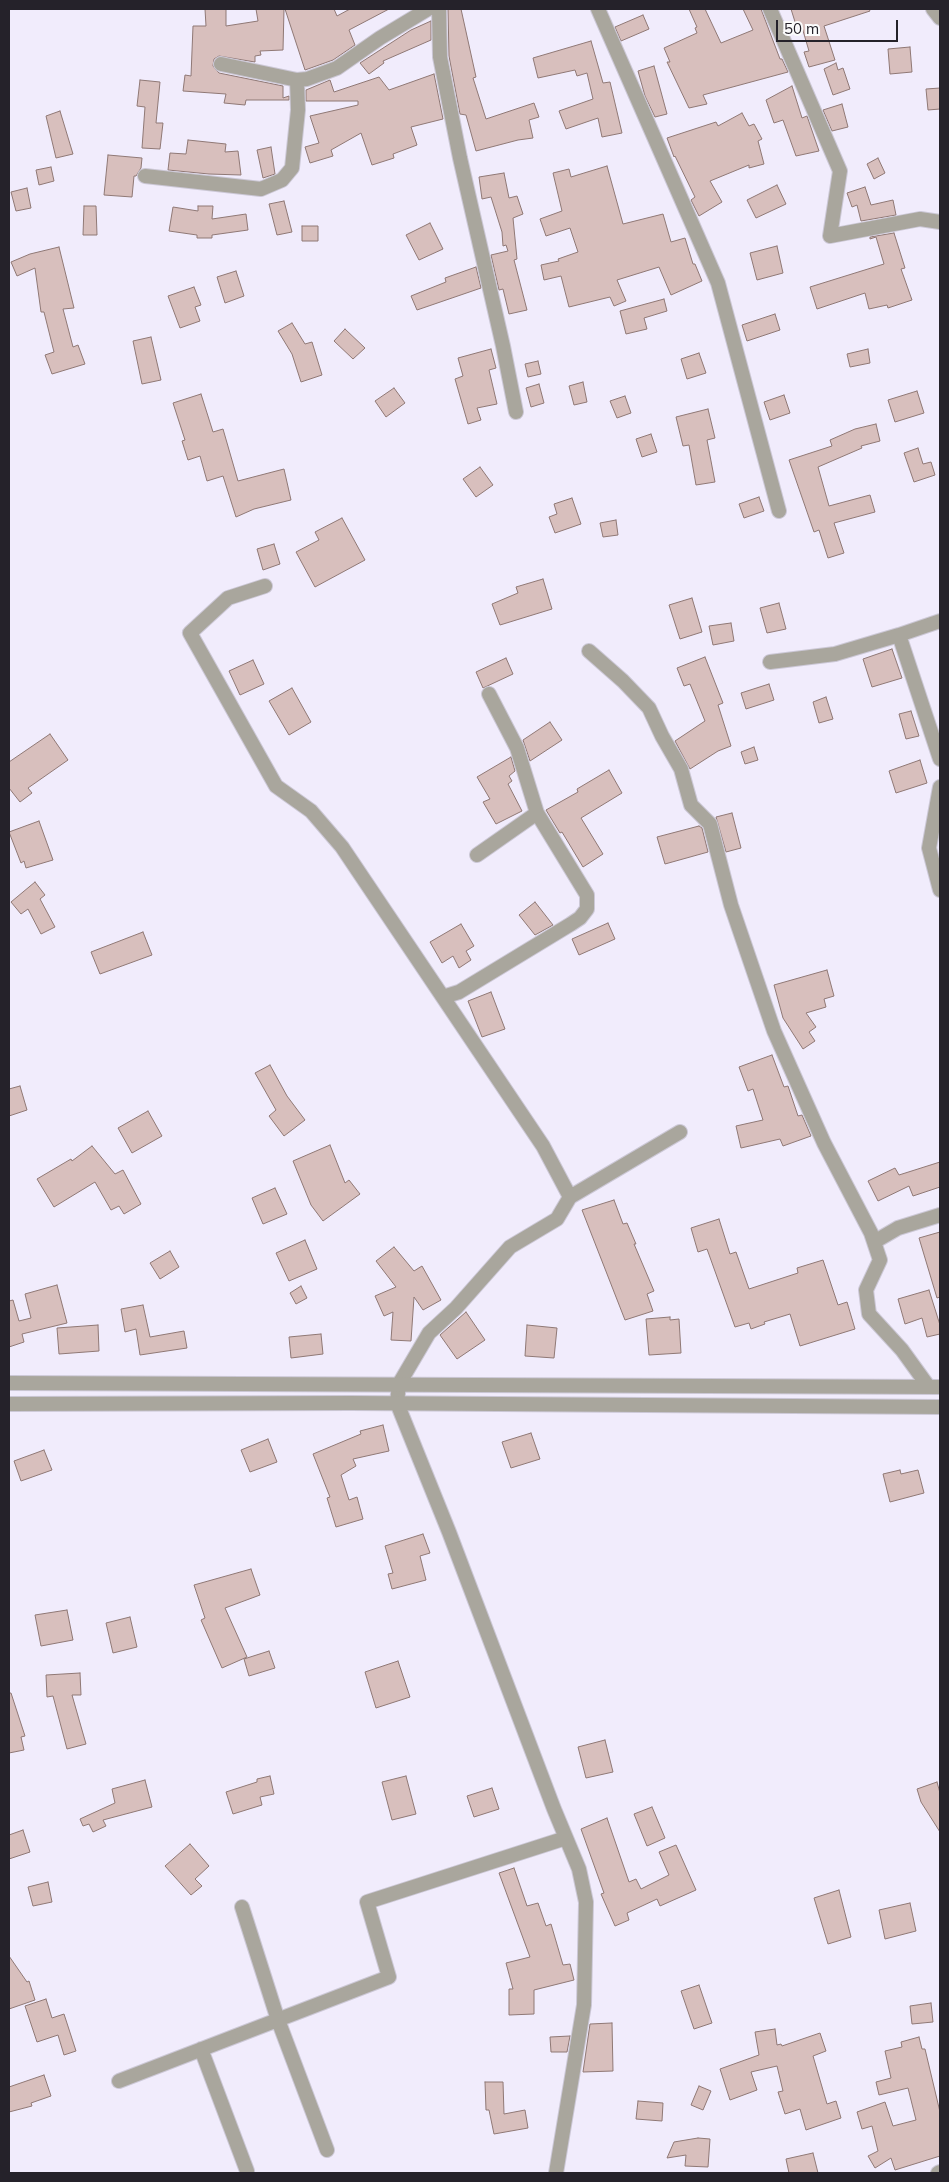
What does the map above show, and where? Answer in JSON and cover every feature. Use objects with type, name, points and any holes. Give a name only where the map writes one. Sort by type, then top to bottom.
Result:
[{"type":"street","points":[[221,64],[297,80],[307,80],[337,68],[380,38],[428,9]]},
{"type":"street","points":[[439,9],[440,57],[460,158],[516,412]]},
{"type":"street","points":[[598,9],[718,283],[779,511]]},
{"type":"street","points":[[770,9],[840,171],[830,236],[920,219],[940,222]]},
{"type":"street","points":[[933,9],[940,18]]},
{"type":"street","points":[[146,176],[261,189],[282,180],[292,168],[298,110],[297,80]]},
{"type":"street","points":[[264,586],[228,598],[190,633],[276,786],[311,811],[342,847],[543,1146],[570,1197]]},
{"type":"street","points":[[770,662],[835,654],[940,621]]},
{"type":"street","points":[[899,635],[940,759]]},
{"type":"street","points":[[589,651],[623,681],[649,708],[681,769],[691,805],[710,824],[731,905],[774,1031],[824,1143],[874,1242],[880,1260],[866,1290],[869,1314],[934,1386]]},
{"type":"street","points":[[443,997],[459,992],[571,924],[580,918],[587,908],[587,895],[537,813],[517,748],[489,694]]},
{"type":"street","points":[[940,788],[929,848],[940,890]]},
{"type":"street","points":[[477,855],[537,813]]},
{"type":"street","points":[[556,2173],[584,2005],[586,1902],[580,1869],[566,1838],[397,1403],[399,1384],[429,1333],[456,1308],[510,1247],[557,1220],[570,1197],[680,1132]]},
{"type":"street","points":[[874,1242],[898,1228],[940,1215]]},
{"type":"street","points":[[9,1383],[934,1386]]},
{"type":"street","points":[[9,1404],[397,1403],[940,1406]]},
{"type":"street","points":[[119,2081],[390,1977],[367,1902],[566,1838]]},
{"type":"street","points":[[242,1907],[278,2020],[327,2150]]},
{"type":"street","points":[[201,2049],[246,2171]]},
{"type":"building","points":[[205,9],[226,9],[226,26],[258,21],[256,9],[284,9],[283,50],[260,51],[261,55],[255,56],[255,62],[219,56],[214,59],[213,66],[219,73],[283,86],[283,98],[289,96],[289,100],[246,100],[245,105],[224,103],[226,94],[183,91],[185,75],[191,76],[193,26],[206,26]]},
{"type":"building","points":[[285,9],[334,9],[337,16],[350,9],[389,9],[349,30],[355,45],[333,60],[305,70]]},
{"type":"building","points":[[448,9],[461,9],[476,77],[473,78],[486,119],[534,103],[539,117],[529,120],[533,138],[476,151],[466,115],[460,114],[449,56]]},
{"type":"building","points":[[689,9],[705,9],[721,43],[753,30],[743,9],[761,9],[780,59],[782,59],[788,72],[703,95],[707,104],[689,108],[667,62],[670,62],[664,48],[697,33],[695,28],[697,27]]},
{"type":"building","points":[[791,9],[869,9],[870,11],[824,26],[835,60],[809,67],[804,52],[809,51],[801,24],[796,25]]},
{"type":"building","points":[[643,15],[649,29],[621,41],[615,27]]},
{"type":"building","points":[[431,21],[431,40],[383,61],[384,63],[369,74],[360,63],[411,30]]},
{"type":"building","points":[[591,41],[603,83],[610,82],[622,133],[602,137],[598,118],[566,129],[559,111],[593,99],[587,73],[577,76],[575,70],[538,78],[533,58]]},
{"type":"building","points":[[910,47],[912,72],[890,74],[888,49]]},
{"type":"building","points":[[836,63],[838,70],[843,68],[850,89],[833,95],[824,69]]},
{"type":"building","points":[[654,66],[667,114],[655,117],[645,96],[638,71]]},
{"type":"building","points":[[434,74],[443,119],[411,127],[417,145],[393,154],[394,158],[372,165],[361,133],[331,150],[333,156],[310,163],[305,147],[319,143],[310,116],[358,105],[358,101],[306,101],[306,90],[330,80],[334,92],[379,77],[389,90]]},
{"type":"building","points":[[140,80],[160,82],[156,123],[163,123],[160,149],[142,148],[145,107],[137,106]]},
{"type":"building","points":[[792,86],[802,118],[807,116],[819,151],[796,156],[783,120],[774,123],[766,100]]},
{"type":"building","points":[[940,88],[940,109],[928,110],[926,89]]},
{"type":"building","points":[[842,104],[848,127],[832,131],[823,110]]},
{"type":"building","points":[[60,111],[73,154],[56,158],[46,116]]},
{"type":"building","points":[[742,113],[749,126],[754,124],[762,139],[758,141],[764,164],[749,168],[749,165],[710,181],[722,202],[699,216],[691,200],[695,197],[674,157],[667,138],[716,122],[718,126]]},
{"type":"building","points":[[188,140],[226,144],[225,152],[238,151],[241,175],[168,170],[170,153],[186,154]]},
{"type":"building","points":[[271,147],[275,174],[263,178],[257,150]]},
{"type":"building","points":[[108,155],[142,158],[141,168],[136,176],[134,176],[132,197],[104,195]]},
{"type":"building","points":[[878,158],[885,173],[874,179],[867,164]]},
{"type":"building","points":[[607,166],[623,224],[663,214],[671,242],[685,238],[693,264],[695,264],[702,281],[671,295],[659,267],[617,280],[626,301],[614,306],[610,297],[569,307],[561,276],[544,280],[541,265],[559,261],[558,259],[578,252],[570,228],[546,236],[540,219],[562,211],[553,173],[569,169],[571,177]]},
{"type":"building","points":[[51,167],[54,181],[39,185],[36,170]]},
{"type":"building","points":[[504,173],[509,198],[517,196],[523,214],[513,218],[517,259],[514,260],[527,310],[509,314],[503,289],[499,290],[491,255],[508,251],[506,245],[503,246],[502,232],[491,197],[482,199],[479,177]]},
{"type":"building","points":[[777,185],[786,204],[756,218],[747,200]]},
{"type":"building","points":[[865,187],[871,205],[893,200],[896,215],[861,221],[857,205],[852,207],[847,193]]},
{"type":"building","points":[[27,188],[31,208],[16,211],[11,192]]},
{"type":"building","points":[[284,201],[292,232],[277,235],[269,204]]},
{"type":"building","points":[[84,206],[96,206],[97,235],[83,235]]},
{"type":"building","points":[[198,206],[213,206],[212,219],[246,214],[248,230],[212,235],[212,238],[197,238],[197,235],[169,231],[173,207],[198,211]]},
{"type":"building","points":[[430,223],[443,249],[419,260],[406,235]]},
{"type":"building","points":[[302,226],[318,226],[318,241],[302,241]]},
{"type":"building","points":[[894,233],[905,268],[901,269],[912,300],[888,308],[887,305],[869,309],[865,293],[817,309],[810,287],[884,264],[876,237],[870,239],[870,237]]},
{"type":"building","points":[[777,246],[783,273],[757,280],[750,253]]},
{"type":"building","points":[[59,247],[74,308],[63,309],[73,347],[78,345],[85,364],[52,374],[45,355],[54,352],[44,312],[41,312],[35,268],[17,276],[11,262],[30,254]]},
{"type":"building","points":[[476,267],[481,288],[417,310],[411,296],[446,282],[445,278]]},
{"type":"building","points":[[236,271],[244,296],[225,303],[217,277]]},
{"type":"building","points":[[194,287],[201,305],[195,307],[200,321],[180,328],[168,296]]},
{"type":"building","points":[[664,299],[667,311],[644,318],[647,329],[626,334],[620,311]]},
{"type":"building","points":[[775,314],[780,330],[747,341],[742,325]]},
{"type":"building","points":[[292,323],[305,344],[312,342],[322,375],[301,382],[292,354],[278,331]]},
{"type":"building","points":[[345,329],[365,348],[353,359],[334,341]]},
{"type":"building","points":[[151,337],[161,380],[142,384],[133,341]]},
{"type":"building","points":[[491,349],[496,368],[489,370],[497,404],[477,408],[481,420],[468,424],[455,379],[463,376],[458,358]]},
{"type":"building","points":[[868,349],[870,363],[850,367],[847,354]]},
{"type":"building","points":[[699,353],[706,373],[687,379],[681,359]]},
{"type":"building","points":[[538,361],[541,374],[528,377],[525,364]]},
{"type":"building","points":[[583,382],[587,402],[574,405],[569,386]]},
{"type":"building","points":[[539,384],[544,403],[531,407],[526,388]]},
{"type":"building","points":[[394,388],[405,403],[386,417],[375,401]]},
{"type":"building","points":[[917,391],[924,413],[895,422],[888,400]]},
{"type":"building","points":[[201,394],[213,432],[223,429],[238,481],[284,469],[291,500],[254,509],[236,517],[223,476],[207,481],[200,456],[188,460],[182,441],[185,440],[173,403]]},
{"type":"building","points":[[784,395],[790,413],[770,420],[764,402]]},
{"type":"building","points":[[625,396],[631,413],[617,418],[610,401]]},
{"type":"building","points":[[708,409],[715,438],[707,440],[715,482],[696,485],[689,445],[683,446],[676,417]]},
{"type":"building","points":[[876,424],[880,441],[861,446],[862,448],[818,467],[829,506],[870,495],[875,512],[834,523],[844,553],[828,558],[819,530],[814,532],[789,460],[832,446],[830,440],[855,429]]},
{"type":"building","points":[[651,434],[657,452],[642,457],[636,439]]},
{"type":"building","points":[[918,448],[923,464],[931,462],[935,475],[914,482],[904,453]]},
{"type":"building","points":[[480,467],[493,485],[476,497],[463,479]]},
{"type":"building","points":[[759,497],[764,511],[744,518],[739,504]]},
{"type":"building","points":[[572,498],[581,524],[555,533],[549,517],[557,514],[554,504]]},
{"type":"building","points":[[342,518],[365,560],[315,587],[296,552],[319,540],[315,532]]},
{"type":"building","points":[[616,520],[618,535],[603,537],[600,523]]},
{"type":"building","points":[[274,544],[280,564],[263,570],[257,549]]},
{"type":"building","points":[[543,579],[552,609],[500,625],[492,604],[518,593],[516,587]]},
{"type":"building","points":[[692,598],[702,632],[680,639],[669,605]]},
{"type":"building","points":[[779,603],[786,629],[767,633],[760,608]]},
{"type":"building","points":[[731,623],[734,641],[713,645],[709,626]]},
{"type":"building","points":[[892,649],[902,678],[872,687],[863,659]]},
{"type":"building","points":[[705,657],[723,703],[718,705],[731,746],[718,751],[690,769],[675,741],[705,721],[690,684],[684,686],[677,668]]},
{"type":"building","points":[[506,658],[513,674],[483,688],[476,672]]},
{"type":"building","points":[[253,660],[264,684],[240,695],[229,671]]},
{"type":"building","points":[[769,684],[774,700],[746,709],[741,693]]},
{"type":"building","points":[[292,688],[311,722],[289,735],[269,701]]},
{"type":"building","points":[[826,697],[833,719],[819,723],[813,702]]},
{"type":"building","points":[[911,711],[919,736],[906,739],[899,714]]},
{"type":"building","points":[[550,722],[562,740],[530,761],[523,740]]},
{"type":"building","points":[[50,734],[68,760],[28,788],[32,793],[20,802],[9,788],[9,762]]},
{"type":"building","points":[[754,747],[758,760],[745,764],[741,752]]},
{"type":"building","points":[[511,757],[515,771],[509,776],[512,781],[508,784],[522,811],[496,824],[483,802],[490,799],[477,777]]},
{"type":"building","points":[[920,760],[927,783],[896,793],[889,771]]},
{"type":"building","points":[[609,770],[622,793],[581,818],[603,854],[583,867],[546,810],[578,792],[577,789]]},
{"type":"building","points":[[732,813],[741,848],[726,852],[716,817]]},
{"type":"building","points":[[39,821],[53,860],[26,868],[24,861],[21,863],[9,832]]},
{"type":"building","points":[[699,826],[702,828],[708,852],[665,864],[657,837]]},
{"type":"building","points":[[35,882],[45,895],[40,899],[55,927],[41,934],[28,909],[21,914],[11,902]]},
{"type":"building","points":[[535,902],[553,925],[535,935],[519,915]]},
{"type":"building","points":[[608,923],[615,939],[579,955],[572,939]]},
{"type":"building","points":[[461,924],[474,946],[466,951],[471,960],[459,968],[453,956],[442,963],[430,942]]},
{"type":"building","points":[[143,932],[152,955],[100,974],[91,952]]},
{"type":"building","points":[[827,970],[834,996],[824,999],[826,1007],[806,1013],[816,1027],[809,1032],[815,1041],[803,1049],[783,1018],[774,985]]},
{"type":"building","points":[[491,992],[505,1029],[482,1037],[468,1001]]},
{"type":"building","points":[[772,1055],[784,1087],[788,1086],[798,1116],[802,1115],[811,1136],[783,1146],[780,1139],[741,1148],[736,1126],[763,1120],[753,1089],[748,1091],[739,1067]]},
{"type":"building","points":[[270,1065],[287,1096],[305,1120],[284,1136],[269,1116],[276,1110],[255,1073]]},
{"type":"building","points":[[20,1086],[27,1110],[9,1116],[9,1089]]},
{"type":"building","points":[[148,1111],[162,1136],[132,1153],[118,1128]]},
{"type":"building","points":[[330,1145],[345,1183],[349,1180],[360,1194],[323,1221],[311,1205],[293,1161]]},
{"type":"building","points":[[92,1146],[115,1174],[123,1170],[141,1204],[124,1214],[119,1206],[111,1210],[95,1182],[54,1207],[37,1179],[71,1159],[72,1161]]},
{"type":"building","points":[[940,1162],[940,1187],[913,1196],[909,1186],[878,1201],[868,1181],[895,1168],[899,1175]]},
{"type":"building","points":[[275,1188],[287,1214],[263,1224],[252,1198]]},
{"type":"building","points":[[614,1200],[623,1224],[627,1223],[654,1291],[647,1294],[653,1311],[625,1320],[582,1210]]},
{"type":"building","points":[[719,1219],[730,1254],[736,1252],[749,1289],[798,1273],[797,1268],[823,1260],[838,1305],[847,1302],[855,1329],[800,1346],[790,1314],[764,1322],[765,1324],[751,1329],[749,1323],[735,1327],[707,1249],[698,1252],[691,1228]]},
{"type":"building","points":[[940,1232],[940,1297],[937,1298],[919,1238]]},
{"type":"building","points":[[305,1240],[317,1269],[289,1281],[276,1253]]},
{"type":"building","points":[[394,1247],[414,1271],[422,1266],[441,1300],[423,1310],[414,1297],[411,1341],[391,1340],[393,1312],[384,1316],[375,1296],[396,1287],[376,1261]]},
{"type":"building","points":[[170,1251],[179,1267],[160,1279],[150,1263]]},
{"type":"building","points":[[57,1285],[67,1323],[22,1334],[24,1342],[9,1347],[9,1301],[13,1300],[19,1321],[31,1318],[25,1294]]},
{"type":"building","points":[[301,1286],[307,1298],[296,1304],[290,1293]]},
{"type":"building","points":[[929,1290],[940,1325],[940,1334],[927,1337],[922,1318],[905,1324],[898,1299]]},
{"type":"building","points":[[143,1305],[150,1337],[184,1331],[187,1348],[140,1355],[136,1329],[125,1332],[121,1309]]},
{"type":"building","points":[[466,1312],[485,1340],[457,1359],[440,1335]]},
{"type":"building","points":[[670,1317],[670,1320],[679,1319],[681,1353],[649,1355],[646,1319]]},
{"type":"building","points":[[98,1325],[99,1351],[59,1354],[57,1328]]},
{"type":"building","points":[[527,1325],[557,1328],[554,1358],[525,1356]]},
{"type":"building","points":[[321,1334],[323,1354],[291,1358],[289,1337]]},
{"type":"building","points":[[383,1425],[389,1451],[353,1459],[356,1466],[341,1475],[349,1500],[357,1497],[363,1519],[336,1527],[327,1498],[330,1497],[313,1454],[361,1434],[360,1431]]},
{"type":"building","points":[[531,1433],[540,1459],[511,1468],[502,1442]]},
{"type":"building","points":[[268,1439],[277,1462],[250,1472],[241,1450]]},
{"type":"building","points":[[44,1450],[52,1470],[21,1481],[14,1461]]},
{"type":"building","points":[[900,1470],[901,1474],[918,1470],[924,1493],[890,1502],[883,1474]]},
{"type":"building","points":[[423,1534],[430,1553],[420,1556],[426,1580],[392,1589],[388,1574],[393,1573],[385,1546]]},
{"type":"building","points":[[251,1569],[260,1595],[225,1608],[247,1657],[222,1668],[201,1620],[205,1618],[194,1585]]},
{"type":"building","points":[[67,1610],[73,1640],[41,1646],[35,1615]]},
{"type":"building","points":[[130,1617],[137,1647],[113,1653],[106,1623]]},
{"type":"building","points":[[269,1651],[275,1668],[249,1676],[244,1659]]},
{"type":"building","points":[[398,1661],[410,1697],[376,1708],[365,1672]]},
{"type":"building","points":[[80,1673],[81,1695],[72,1695],[86,1744],[67,1749],[53,1696],[47,1697],[46,1675]]},
{"type":"building","points":[[9,1693],[11,1693],[25,1736],[21,1737],[24,1750],[9,1753]]},
{"type":"building","points":[[605,1740],[613,1772],[586,1778],[578,1747]]},
{"type":"building","points":[[270,1776],[274,1794],[260,1797],[262,1805],[233,1814],[226,1792],[257,1782],[257,1779]]},
{"type":"building","points":[[406,1776],[416,1814],[392,1820],[382,1782]]},
{"type":"building","points":[[145,1780],[152,1807],[103,1820],[106,1826],[93,1832],[89,1824],[83,1826],[80,1819],[115,1803],[112,1789]]},
{"type":"building","points":[[937,1782],[940,1793],[940,1832],[921,1802],[917,1789]]},
{"type":"building","points":[[492,1788],[499,1809],[474,1817],[467,1796]]},
{"type":"building","points":[[652,1807],[665,1838],[647,1846],[634,1814]]},
{"type":"building","points":[[607,1818],[629,1882],[636,1879],[641,1889],[669,1875],[659,1852],[676,1845],[696,1890],[660,1906],[657,1899],[627,1913],[629,1920],[615,1926],[601,1894],[604,1893],[581,1829]]},
{"type":"building","points":[[23,1830],[30,1852],[9,1859],[9,1835]]},
{"type":"building","points":[[190,1844],[209,1866],[195,1879],[202,1886],[191,1895],[165,1866]]},
{"type":"building","points":[[514,1868],[527,1906],[538,1903],[546,1926],[551,1924],[563,1965],[570,1964],[574,1980],[534,1990],[534,2014],[509,2015],[509,1989],[513,1989],[506,1963],[530,1957],[499,1873]]},
{"type":"building","points":[[48,1882],[52,1902],[33,1906],[28,1887]]},
{"type":"building","points":[[839,1890],[851,1937],[828,1944],[814,1898]]},
{"type":"building","points":[[910,1903],[916,1931],[885,1939],[879,1910]]},
{"type":"building","points":[[9,1956],[27,1982],[29,1981],[35,2000],[9,2009]]},
{"type":"building","points":[[699,1985],[712,2023],[694,2029],[681,1991]]},
{"type":"building","points":[[46,1999],[52,2018],[64,2014],[76,2051],[64,2055],[58,2035],[37,2042],[25,2006]]},
{"type":"building","points":[[931,2003],[933,2022],[912,2024],[910,2006]]},
{"type":"building","points":[[612,2023],[613,2071],[583,2072],[590,2024]]},
{"type":"building","points":[[775,2029],[777,2045],[781,2044],[782,2046],[820,2033],[826,2051],[813,2056],[827,2104],[836,2101],[841,2118],[806,2130],[800,2109],[785,2114],[778,2092],[783,2091],[777,2066],[751,2072],[757,2090],[730,2100],[720,2069],[759,2055],[755,2032]]},
{"type":"building","points":[[570,2036],[567,2052],[551,2052],[550,2037]]},
{"type":"building","points":[[919,2037],[922,2049],[925,2049],[940,2112],[940,2156],[895,2170],[891,2158],[875,2168],[868,2156],[878,2151],[872,2126],[862,2129],[857,2112],[885,2102],[893,2126],[916,2120],[908,2088],[879,2095],[876,2082],[891,2078],[885,2051],[902,2047],[901,2042]]},
{"type":"building","points":[[44,2075],[51,2096],[31,2103],[32,2106],[9,2112],[9,2087]]},
{"type":"building","points":[[485,2082],[503,2082],[504,2114],[525,2110],[528,2128],[494,2134],[489,2110],[486,2110]]},
{"type":"building","points":[[699,2086],[711,2091],[703,2110],[691,2105]]},
{"type":"building","points":[[638,2101],[663,2103],[662,2121],[636,2119]]},
{"type":"building","points":[[698,2138],[710,2139],[708,2167],[685,2166],[686,2155],[667,2158],[674,2142]]},
{"type":"building","points":[[813,2153],[818,2173],[789,2173],[786,2159]]}]
